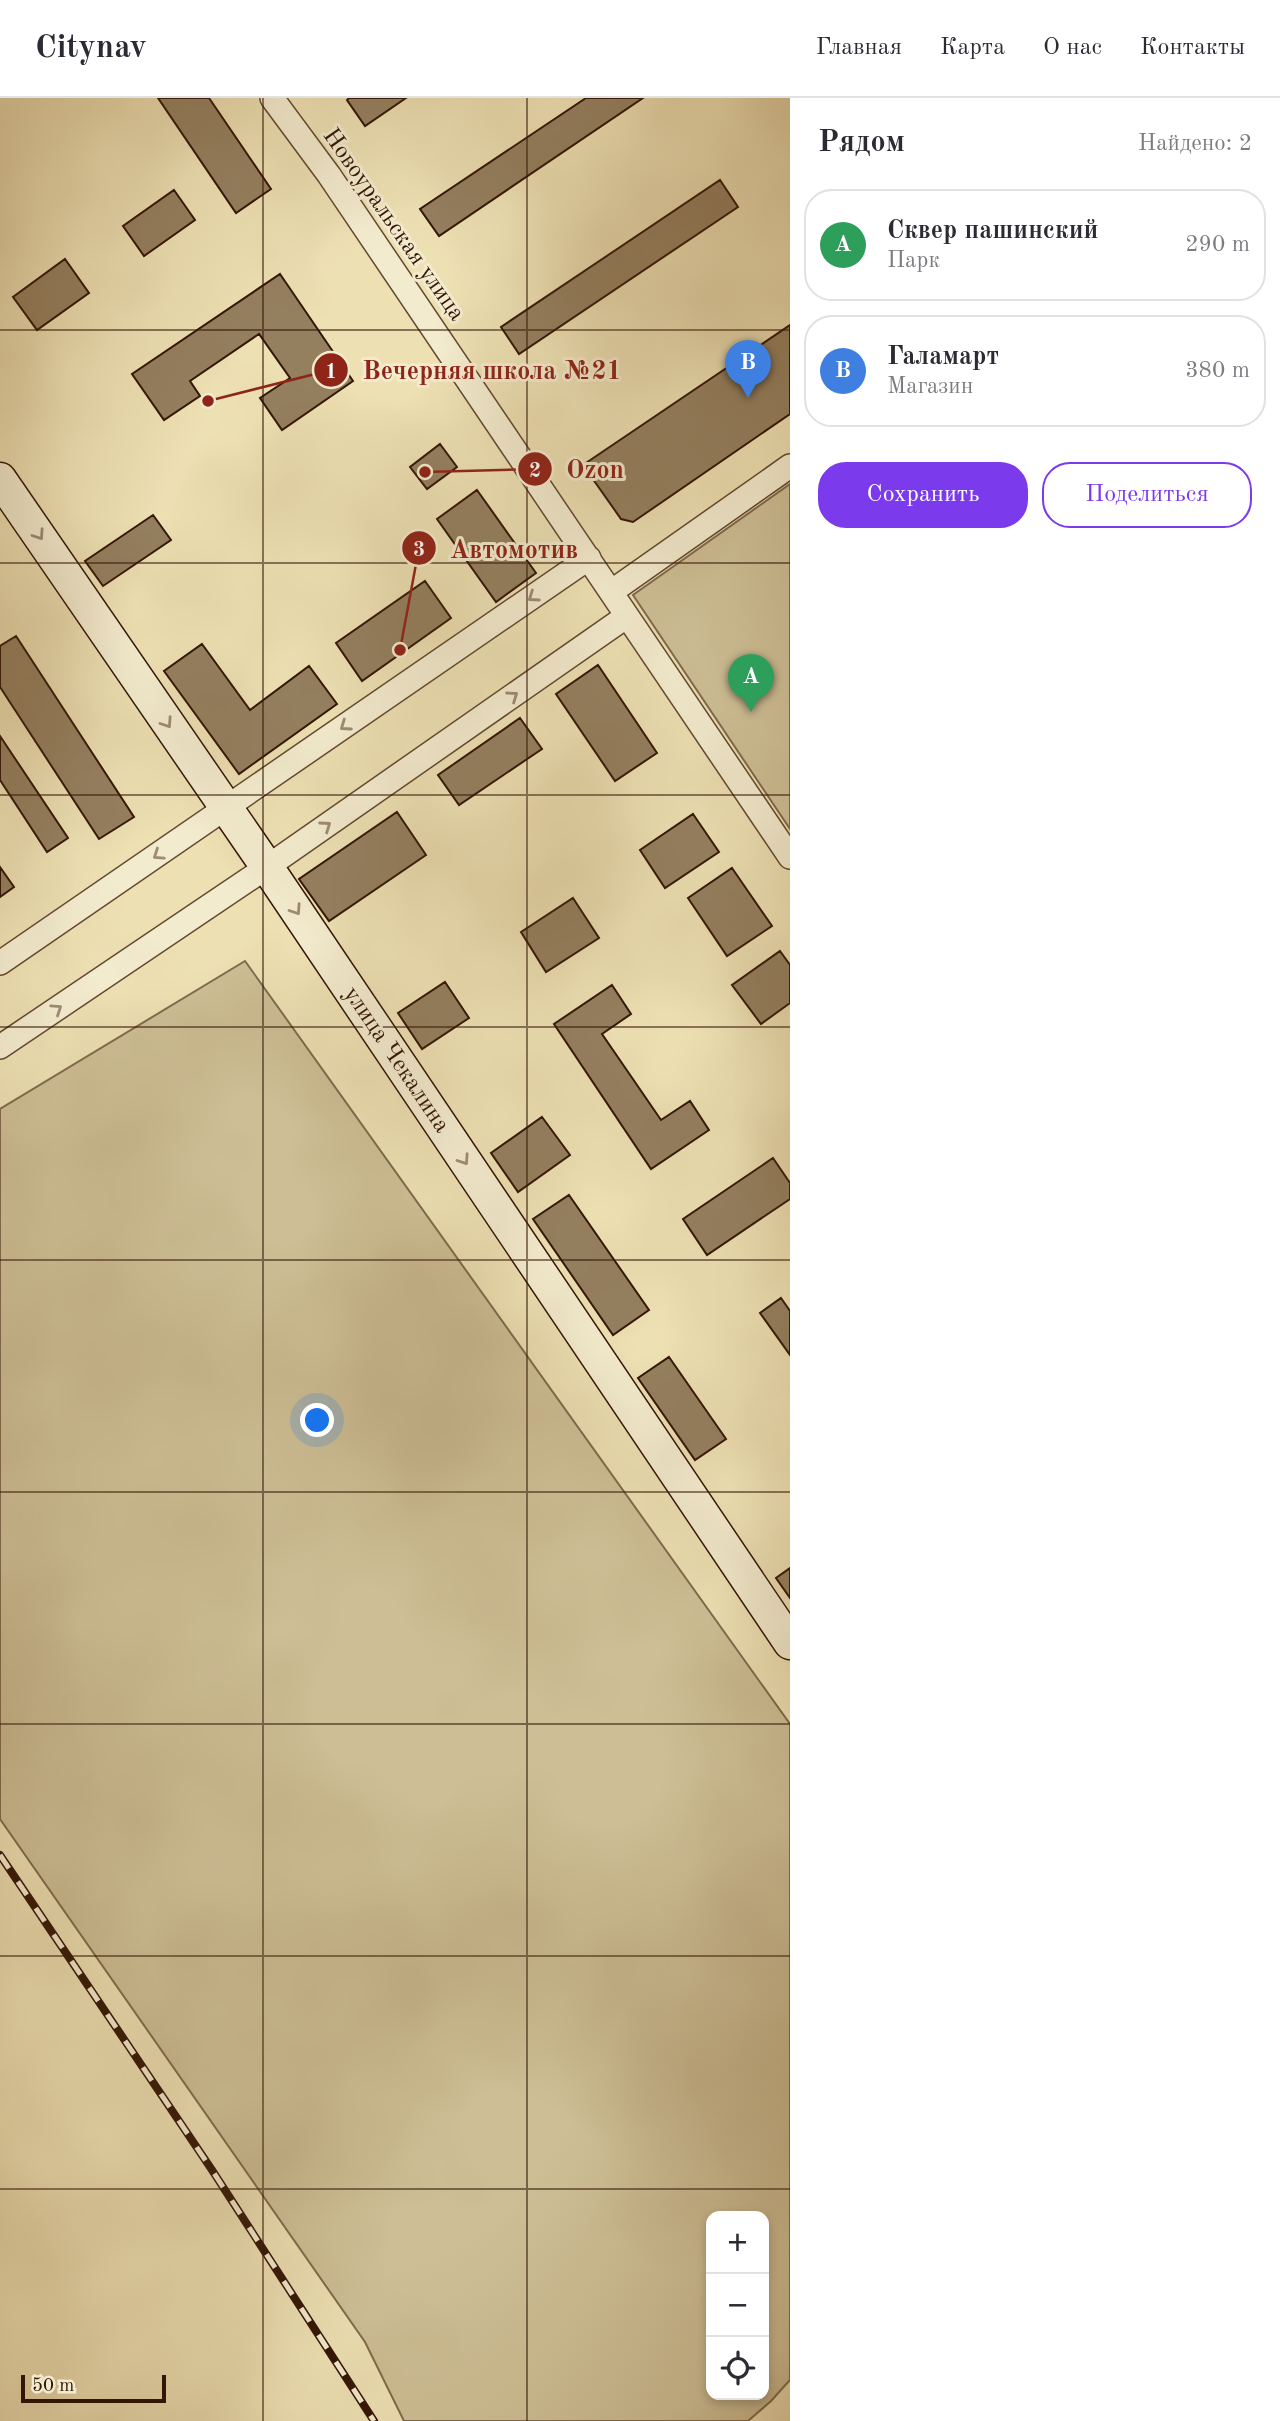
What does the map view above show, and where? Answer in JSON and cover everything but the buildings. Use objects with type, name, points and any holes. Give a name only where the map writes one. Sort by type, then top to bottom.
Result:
[{"type":"main road","name":"улица Чекалина","points":[[0,479],[267,867],[790,1643]]},
{"type":"street","name":"Новоуральская улица","points":[[272,98],[329,175],[790,857]]},
{"type":"street","points":[[611,592],[790,466]]},
{"type":"street","points":[[0,963],[589,558]]},
{"type":"street","points":[[0,1047],[267,867],[627,616]]},
{"type":"shaded area","points":[[790,484],[790,829],[633,595]]},
{"type":"shaded area","points":[[245,961],[790,1724],[790,2380],[748,2421],[404,2421],[365,2342],[0,1819],[0,1109]]},
{"type":"railway","points":[[0,1855],[212,2170],[374,2421]]},
{"type":"place","name":"Галамарт","points":[[748,398]]},
{"type":"place","name":"Вечерняя школа №21","points":[[208,401]]},
{"type":"place","name":"Ozon","points":[[425,472]]},
{"type":"place","name":"Автомотив","points":[[400,650]]},
{"type":"place","name":"Сквер пашинский","points":[[751,712]]}]
